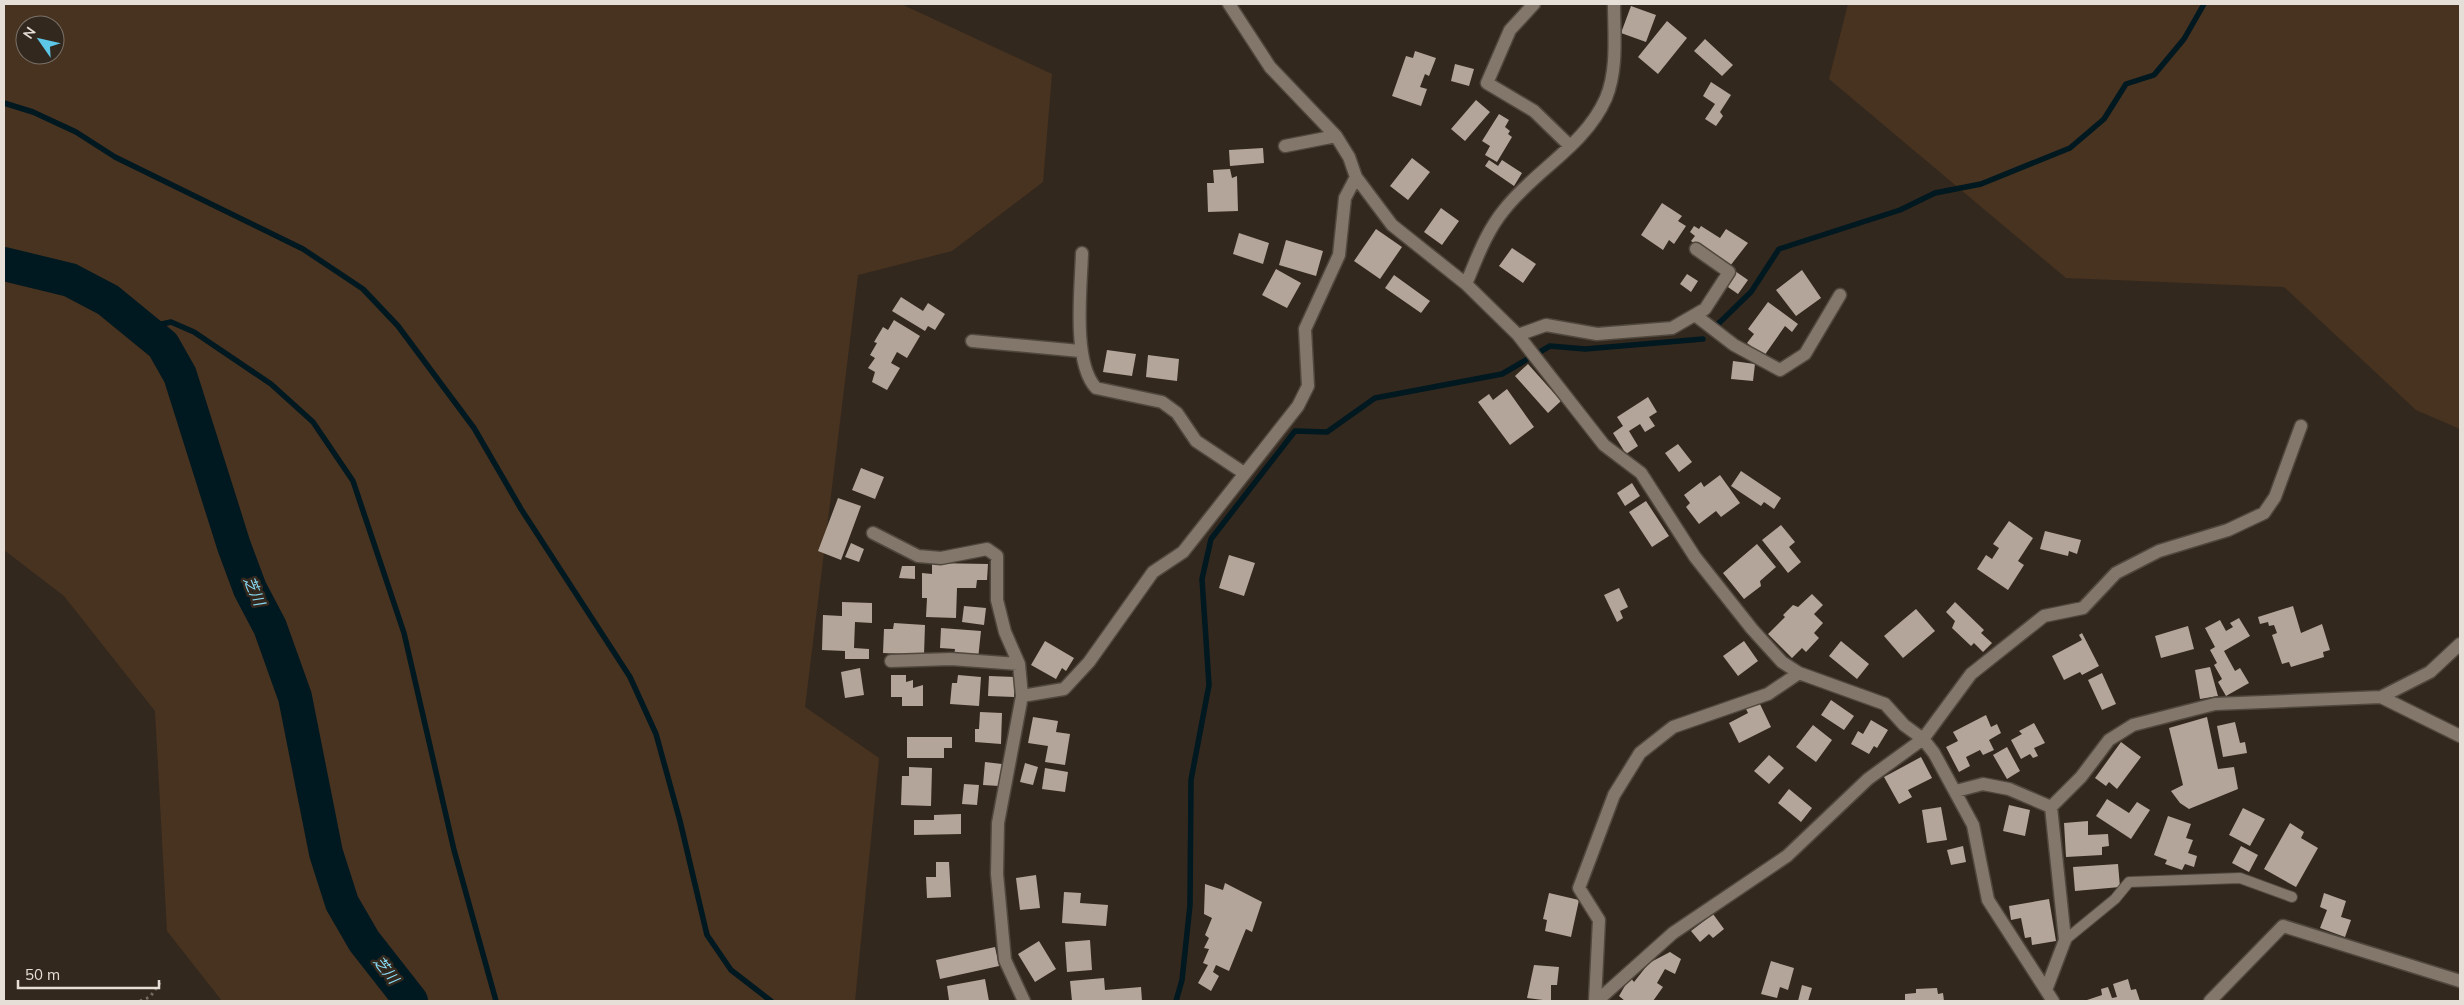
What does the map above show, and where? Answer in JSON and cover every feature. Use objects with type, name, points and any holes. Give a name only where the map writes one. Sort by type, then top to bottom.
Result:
[{"type":"street","points":[[1229,4],[1270,67],[1336,136],[1349,157],[1356,177],[1392,225],[1466,284],[1518,335],[1604,445],[1641,473],[1694,557],[1752,629],[1782,662],[1799,673],[1884,704],[1904,725],[1923,739],[1934,753],[1956,791],[1973,826],[1988,900],[2053,1001]]},
{"type":"street","points":[[1534,4],[1510,30],[1488,83],[1534,111],[1570,146]]},
{"type":"street","points":[[1466,284],[1489,230],[1505,208],[1570,146],[1596,118],[1607,96],[1615,58],[1614,4]]},
{"type":"street","points":[[1285,146],[1336,136]]},
{"type":"street","points":[[1022,696],[1064,689],[1089,662],[1153,572],[1183,552],[1298,406],[1308,386],[1305,329],[1339,254],[1345,198],[1356,177]]},
{"type":"street","points":[[1518,335],[1546,325],[1597,334],[1672,328],[1705,309],[1729,272],[1696,249]]},
{"type":"street","points":[[1082,253],[1080,351],[1089,381],[1096,388],[1162,402],[1177,413],[1196,441],[1244,473]]},
{"type":"street","points":[[1695,315],[1734,345],[1780,370],[1805,354],[1840,295]]},
{"type":"street","points":[[972,341],[1080,351]]},
{"type":"street","points":[[1596,1001],[1673,932],[1704,914],[1787,856],[1868,779],[1923,739],[1972,674],[2044,616],[2083,608],[2116,573],[2159,551],[2228,530],[2264,513],[2275,496],[2301,426]]},
{"type":"street","points":[[873,532],[918,556],[941,558],[987,549],[997,556],[997,600],[1005,632],[1019,664],[1022,696],[998,824],[997,874],[1006,960],[1024,1001]]},
{"type":"street","points":[[2051,807],[2081,776],[2109,740],[2133,725],[2215,704],[2381,697],[2430,672],[2460,644]]},
{"type":"street","points":[[891,661],[951,659],[1019,664]]},
{"type":"street","points":[[1596,1001],[1599,920],[1579,888],[1614,795],[1640,753],[1673,727],[1768,694],[1799,673]]},
{"type":"street","points":[[2381,697],[2460,736]]},
{"type":"street","points":[[1956,791],[1983,784],[2009,788],[2051,807]]},
{"type":"street","points":[[2046,990],[2065,940],[2051,807]]},
{"type":"street","points":[[2210,1001],[2283,926],[2460,981]]},
{"type":"lane","points":[[2065,940],[2115,900],[2129,882],[2240,878],[2292,897]]},
{"type":"path","points":[[140,1001],[150,997],[162,980]]},
{"type":"shaded area","points":[[4,4],[901,4],[1052,74],[1043,182],[952,251],[858,275],[805,707],[879,758],[855,1001],[222,1001],[167,931],[155,711],[64,596],[4,550]]},
{"type":"shaded area","points":[[1848,4],[2460,4],[2460,429],[2416,410],[2284,287],[2066,278],[1829,79]]},
{"type":"building","points":[[1631,6],[1656,15],[1646,42],[1621,33]]},
{"type":"building","points":[[1667,21],[1687,38],[1658,74],[1638,57]]},
{"type":"building","points":[[1705,39],[1733,65],[1722,76],[1694,51]]},
{"type":"building","points":[[1415,51],[1436,58],[1429,76],[1425,74],[1420,87],[1427,89],[1421,106],[1392,96],[1406,56],[1413,58]]},
{"type":"building","points":[[1455,64],[1474,69],[1469,86],[1451,81]]},
{"type":"building","points":[[1711,82],[1731,95],[1720,112],[1723,116],[1716,126],[1705,119],[1715,104],[1703,96]]},
{"type":"building","points":[[1476,100],[1490,112],[1465,141],[1451,129]]},
{"type":"building","points":[[1499,114],[1509,120],[1505,127],[1510,131],[1508,134],[1512,137],[1497,162],[1485,155],[1490,146],[1482,141]]},
{"type":"building","points":[[1263,148],[1264,163],[1230,166],[1229,150]]},
{"type":"building","points":[[1412,158],[1430,172],[1408,200],[1390,186]]},
{"type":"building","points":[[1489,160],[1498,166],[1502,160],[1522,173],[1514,186],[1485,166]]},
{"type":"building","points":[[1230,169],[1232,178],[1237,176],[1238,211],[1208,212],[1207,183],[1214,183],[1213,170]]},
{"type":"building","points":[[1662,203],[1682,216],[1678,221],[1686,226],[1674,244],[1669,240],[1663,250],[1641,235]]},
{"type":"building","points":[[1441,208],[1459,221],[1442,245],[1424,232]]},
{"type":"building","points":[[1694,226],[1699,229],[1701,226],[1720,238],[1726,229],[1748,243],[1730,266],[1691,241],[1695,236],[1690,232]]},
{"type":"building","points":[[1376,229],[1402,247],[1380,279],[1354,261]]},
{"type":"building","points":[[1239,233],[1269,243],[1263,264],[1233,254]]},
{"type":"building","points":[[1286,240],[1323,251],[1316,276],[1279,265]]},
{"type":"building","points":[[1512,248],[1536,264],[1523,283],[1499,266]]},
{"type":"building","points":[[1276,269],[1301,283],[1287,308],[1262,295]]},
{"type":"building","points":[[1802,270],[1821,298],[1796,316],[1776,290]]},
{"type":"building","points":[[1735,271],[1748,280],[1738,294],[1725,285]]},
{"type":"building","points":[[1687,274],[1698,281],[1691,292],[1680,284]]},
{"type":"building","points":[[1394,275],[1430,301],[1421,313],[1385,288]]},
{"type":"building","points":[[901,297],[923,311],[928,303],[945,314],[935,330],[928,326],[925,331],[892,311]]},
{"type":"building","points":[[1768,302],[1798,324],[1792,332],[1785,326],[1764,356],[1747,343],[1754,334],[1748,329]]},
{"type":"building","points":[[894,320],[920,336],[907,358],[897,352],[891,363],[900,368],[887,390],[872,382],[875,372],[868,368],[875,358],[870,355],[877,343],[874,342],[883,327],[888,330]]},
{"type":"building","points":[[1107,350],[1136,354],[1132,376],[1103,372]]},
{"type":"building","points":[[1148,355],[1179,359],[1177,381],[1146,377]]},
{"type":"building","points":[[1733,361],[1755,364],[1753,381],[1731,379]]},
{"type":"building","points":[[1528,364],[1561,401],[1548,413],[1515,376]]},
{"type":"building","points":[[1507,389],[1534,427],[1510,445],[1478,402],[1489,394],[1493,400]]},
{"type":"building","points":[[1648,397],[1657,412],[1649,417],[1655,426],[1645,432],[1640,424],[1629,431],[1638,446],[1626,454],[1613,433],[1623,426],[1617,417]]},
{"type":"building","points":[[1678,444],[1692,462],[1679,472],[1665,453]]},
{"type":"building","points":[[861,468],[884,477],[875,499],[852,490]]},
{"type":"building","points":[[1741,471],[1781,498],[1774,509],[1764,502],[1761,506],[1731,486]]},
{"type":"building","points":[[1720,475],[1740,503],[1721,517],[1716,511],[1699,524],[1686,507],[1690,503],[1684,495],[1701,482],[1704,487]]},
{"type":"building","points":[[1632,483],[1640,496],[1625,506],[1617,493]]},
{"type":"building","points":[[838,498],[861,506],[841,560],[818,551]]},
{"type":"building","points":[[1646,501],[1669,536],[1652,547],[1629,512]]},
{"type":"building","points":[[2009,521],[2033,538],[2018,561],[2024,565],[2008,590],[1977,569],[1986,555],[1992,559],[1999,548],[1993,544]]},
{"type":"building","points":[[1781,525],[1795,542],[1789,547],[1801,562],[1788,573],[1762,540]]},
{"type":"building","points":[[2045,531],[2081,540],[2077,554],[2069,551],[2068,556],[2040,549]]},
{"type":"building","points":[[851,543],[864,549],[859,562],[845,557]]},
{"type":"building","points":[[1757,544],[1776,567],[1760,581],[1761,586],[1744,599],[1723,573]]},
{"type":"building","points":[[1229,555],[1255,563],[1244,596],[1219,588]]},
{"type":"building","points":[[932,563],[988,564],[987,580],[977,580],[976,588],[957,588],[956,618],[926,617],[927,598],[922,598],[922,573],[932,574]]},
{"type":"building","points":[[902,566],[915,566],[915,579],[899,578]]},
{"type":"building","points":[[1619,588],[1628,607],[1620,611],[1623,618],[1617,622],[1604,595]]},
{"type":"building","points":[[1812,594],[1823,605],[1814,614],[1823,623],[1814,633],[1819,638],[1806,652],[1802,648],[1792,658],[1768,634],[1785,617],[1783,615],[1793,605],[1798,607]]},
{"type":"building","points":[[842,602],[872,603],[872,623],[855,622],[854,648],[869,649],[869,659],[845,659],[845,651],[822,650],[823,615],[842,616]]},
{"type":"building","points":[[1955,602],[1984,630],[1981,633],[1992,643],[1983,652],[1974,643],[1971,646],[1952,628],[1955,621],[1946,612]]},
{"type":"building","points":[[964,606],[986,608],[984,625],[962,622]]},
{"type":"building","points":[[2293,606],[2301,633],[2322,624],[2330,650],[2323,652],[2324,657],[2291,667],[2289,662],[2282,664],[2272,635],[2277,633],[2274,625],[2269,626],[2268,622],[2260,624],[2258,617]]},
{"type":"building","points":[[1916,609],[1935,631],[1903,658],[1884,636]]},
{"type":"building","points":[[2239,618],[2250,636],[2224,651],[2235,671],[2240,668],[2249,683],[2226,696],[2218,682],[2222,679],[2214,665],[2217,663],[2210,650],[2215,647],[2205,628],[2220,620],[2226,631],[2233,627],[2230,623]]},
{"type":"building","points":[[894,623],[925,625],[924,655],[883,653],[884,629],[893,629]]},
{"type":"building","points":[[2188,626],[2194,649],[2161,658],[2155,636]]},
{"type":"building","points":[[941,628],[981,631],[978,659],[954,656],[955,649],[940,648]]},
{"type":"building","points":[[2082,633],[2099,666],[2082,675],[2080,672],[2064,680],[2052,656],[2082,640],[2079,635]]},
{"type":"building","points":[[1045,641],[1074,658],[1066,671],[1062,668],[1056,679],[1031,665]]},
{"type":"building","points":[[1744,641],[1758,661],[1738,676],[1723,656]]},
{"type":"building","points":[[1841,641],[1869,664],[1857,679],[1829,656]]},
{"type":"building","points":[[2210,667],[2218,696],[2200,699],[2195,670]]},
{"type":"building","points":[[860,668],[864,695],[845,698],[841,672]]},
{"type":"building","points":[[2102,673],[2116,704],[2102,710],[2088,680]]},
{"type":"building","points":[[891,675],[906,675],[906,682],[913,680],[913,688],[923,685],[923,706],[902,706],[902,697],[891,697]]},
{"type":"building","points":[[958,675],[981,677],[979,706],[950,704],[952,683],[957,683]]},
{"type":"building","points":[[989,676],[1015,677],[1014,697],[988,696]]},
{"type":"building","points":[[1831,700],[1854,716],[1844,730],[1821,715]]},
{"type":"building","points":[[1759,702],[1771,727],[1739,743],[1729,723],[1748,713],[1746,709]]},
{"type":"building","points":[[980,712],[1002,713],[1001,744],[975,742],[975,729],[979,729]]},
{"type":"building","points":[[1986,715],[1991,727],[1997,724],[2001,733],[1989,740],[1994,750],[1983,755],[1980,750],[1966,757],[1970,766],[1959,772],[1946,747],[1958,741],[1953,732]]},
{"type":"building","points":[[1033,717],[1058,721],[1056,732],[1070,734],[1065,765],[1045,762],[1048,746],[1028,743]]},
{"type":"building","points":[[2207,717],[2218,769],[2234,767],[2238,789],[2189,809],[2180,803],[2171,791],[2183,785],[2169,728]]},
{"type":"building","points":[[1871,720],[1888,730],[1877,748],[1874,746],[1869,754],[1851,744],[1858,731],[1863,734]]},
{"type":"building","points":[[2235,722],[2240,743],[2245,742],[2247,753],[2223,757],[2217,726]]},
{"type":"building","points":[[2034,723],[2045,743],[2034,748],[2038,756],[2033,758],[2030,754],[2021,759],[2011,740],[2022,734],[2019,731]]},
{"type":"building","points":[[1813,725],[1832,740],[1816,762],[1796,747]]},
{"type":"building","points":[[907,737],[952,737],[952,748],[944,748],[944,758],[907,758]]},
{"type":"building","points":[[2121,742],[2141,757],[2117,789],[2109,782],[2106,786],[2095,778]]},
{"type":"building","points":[[2007,747],[2020,771],[2007,779],[1993,755]]},
{"type":"building","points":[[1769,755],[1784,768],[1769,784],[1754,771]]},
{"type":"building","points":[[1921,757],[1932,778],[1908,790],[1912,797],[1899,804],[1884,777]]},
{"type":"building","points":[[985,762],[1002,764],[999,786],[983,785]]},
{"type":"building","points":[[1025,763],[1038,767],[1033,785],[1020,782]]},
{"type":"building","points":[[909,767],[932,768],[931,806],[901,805],[902,776],[909,776]]},
{"type":"building","points":[[1045,768],[1068,772],[1065,792],[1042,789]]},
{"type":"building","points":[[964,784],[979,785],[977,805],[962,804]]},
{"type":"building","points":[[1789,789],[1812,808],[1801,822],[1778,803]]},
{"type":"building","points":[[2107,799],[2129,813],[2137,802],[2150,810],[2131,839],[2096,816]]},
{"type":"building","points":[[2009,805],[2030,810],[2025,836],[2003,831]]},
{"type":"building","points":[[1941,807],[1947,840],[1927,843],[1922,810]]},
{"type":"building","points":[[2243,808],[2265,819],[2250,846],[2229,835]]},
{"type":"building","points":[[961,814],[961,834],[914,835],[914,820],[934,820],[934,815]]},
{"type":"building","points":[[2168,816],[2191,824],[2186,838],[2193,840],[2188,853],[2197,856],[2194,867],[2185,864],[2182,870],[2165,864],[2167,860],[2154,855]]},
{"type":"building","points":[[2088,821],[2088,835],[2108,834],[2109,846],[2102,847],[2102,855],[2066,857],[2064,823]]},
{"type":"building","points":[[2290,823],[2304,832],[2301,838],[2318,848],[2296,887],[2264,869]]},
{"type":"building","points":[[1963,846],[1966,862],[1951,865],[1947,850]]},
{"type":"building","points":[[2241,846],[2258,855],[2249,872],[2232,863]]},
{"type":"building","points":[[936,862],[949,862],[951,897],[927,898],[926,877],[936,877]]},
{"type":"building","points":[[2118,864],[2120,887],[2075,891],[2073,867]]},
{"type":"building","points":[[1036,875],[1040,908],[1020,910],[1016,878]]},
{"type":"building","points":[[1225,883],[1262,902],[1252,932],[1246,929],[1229,971],[1216,965],[1213,972],[1219,976],[1211,991],[1198,983],[1208,965],[1203,963],[1209,949],[1204,948],[1209,938],[1205,935],[1212,918],[1204,914],[1205,884],[1223,890]]},
{"type":"building","points":[[1064,892],[1081,893],[1080,903],[1108,905],[1106,926],[1062,923]]},
{"type":"building","points":[[1549,893],[1579,900],[1571,937],[1545,931],[1547,920],[1543,919]]},
{"type":"building","points":[[2324,893],[2346,901],[2341,917],[2351,920],[2345,937],[2320,928],[2327,910],[2320,907]]},
{"type":"building","points":[[2049,899],[2056,941],[2032,945],[2031,937],[2025,938],[2021,918],[2011,920],[2009,906]]},
{"type":"building","points":[[1713,914],[1724,929],[1713,938],[1709,934],[1700,942],[1691,931]]},
{"type":"building","points":[[1090,940],[1092,970],[1067,972],[1065,942]]},
{"type":"building","points":[[1039,941],[1056,969],[1035,982],[1018,954]]},
{"type":"building","points":[[995,947],[999,966],[940,979],[936,960]]},
{"type":"building","points":[[1670,952],[1681,959],[1675,974],[1665,969],[1657,983],[1663,987],[1653,1001],[1625,1001],[1619,996],[1630,977],[1634,982],[1649,963]]},
{"type":"building","points":[[1771,961],[1794,968],[1788,990],[1780,987],[1777,998],[1761,994]]},
{"type":"building","points":[[1534,965],[1559,967],[1557,985],[1551,985],[1551,1001],[1527,998]]},
{"type":"building","points":[[1104,978],[1105,990],[1141,987],[1142,1001],[1072,1001],[1070,981]]},
{"type":"building","points":[[985,979],[989,1001],[949,1000],[947,986]]},
{"type":"building","points":[[2128,979],[2131,990],[2136,989],[2140,1001],[2084,1001],[2102,995],[2101,989],[2108,987],[2112,998],[2117,997],[2113,984]]},
{"type":"building","points":[[1802,985],[1812,988],[1808,1001],[1798,1001]]},
{"type":"building","points":[[1937,988],[1938,994],[1943,993],[1944,1001],[1905,1001],[1905,994],[1916,993],[1916,989]]},
{"type":"waterway","points":[[1718,324],[1751,292],[1779,249],[1900,210],[1935,193],[1981,184],[2070,148],[2104,119],[2126,84],[2154,75],[2184,39],[2204,4]]},
{"type":"waterway","points":[[4,103],[33,112],[76,132],[115,157],[303,249],[363,289],[398,326],[474,428],[521,509],[630,677],[656,734],[680,821],[707,935],[731,970],[771,1001]]},
{"type":"waterway","name":"芝川","points":[[4,264],[70,280],[108,300],[163,345],[180,375],[234,546],[250,589],[270,627],[295,697],[326,853],[342,903],[364,941],[411,1001]]},
{"type":"waterway","points":[[144,328],[171,322],[194,332],[271,384],[313,422],[353,481],[404,633],[454,850],[496,1001]]},
{"type":"waterway","points":[[1176,1001],[1182,980],[1190,905],[1191,780],[1209,685],[1202,579],[1211,539],[1295,431],[1327,432],[1375,398],[1502,374],[1550,346],[1585,349],[1703,339]]}]
